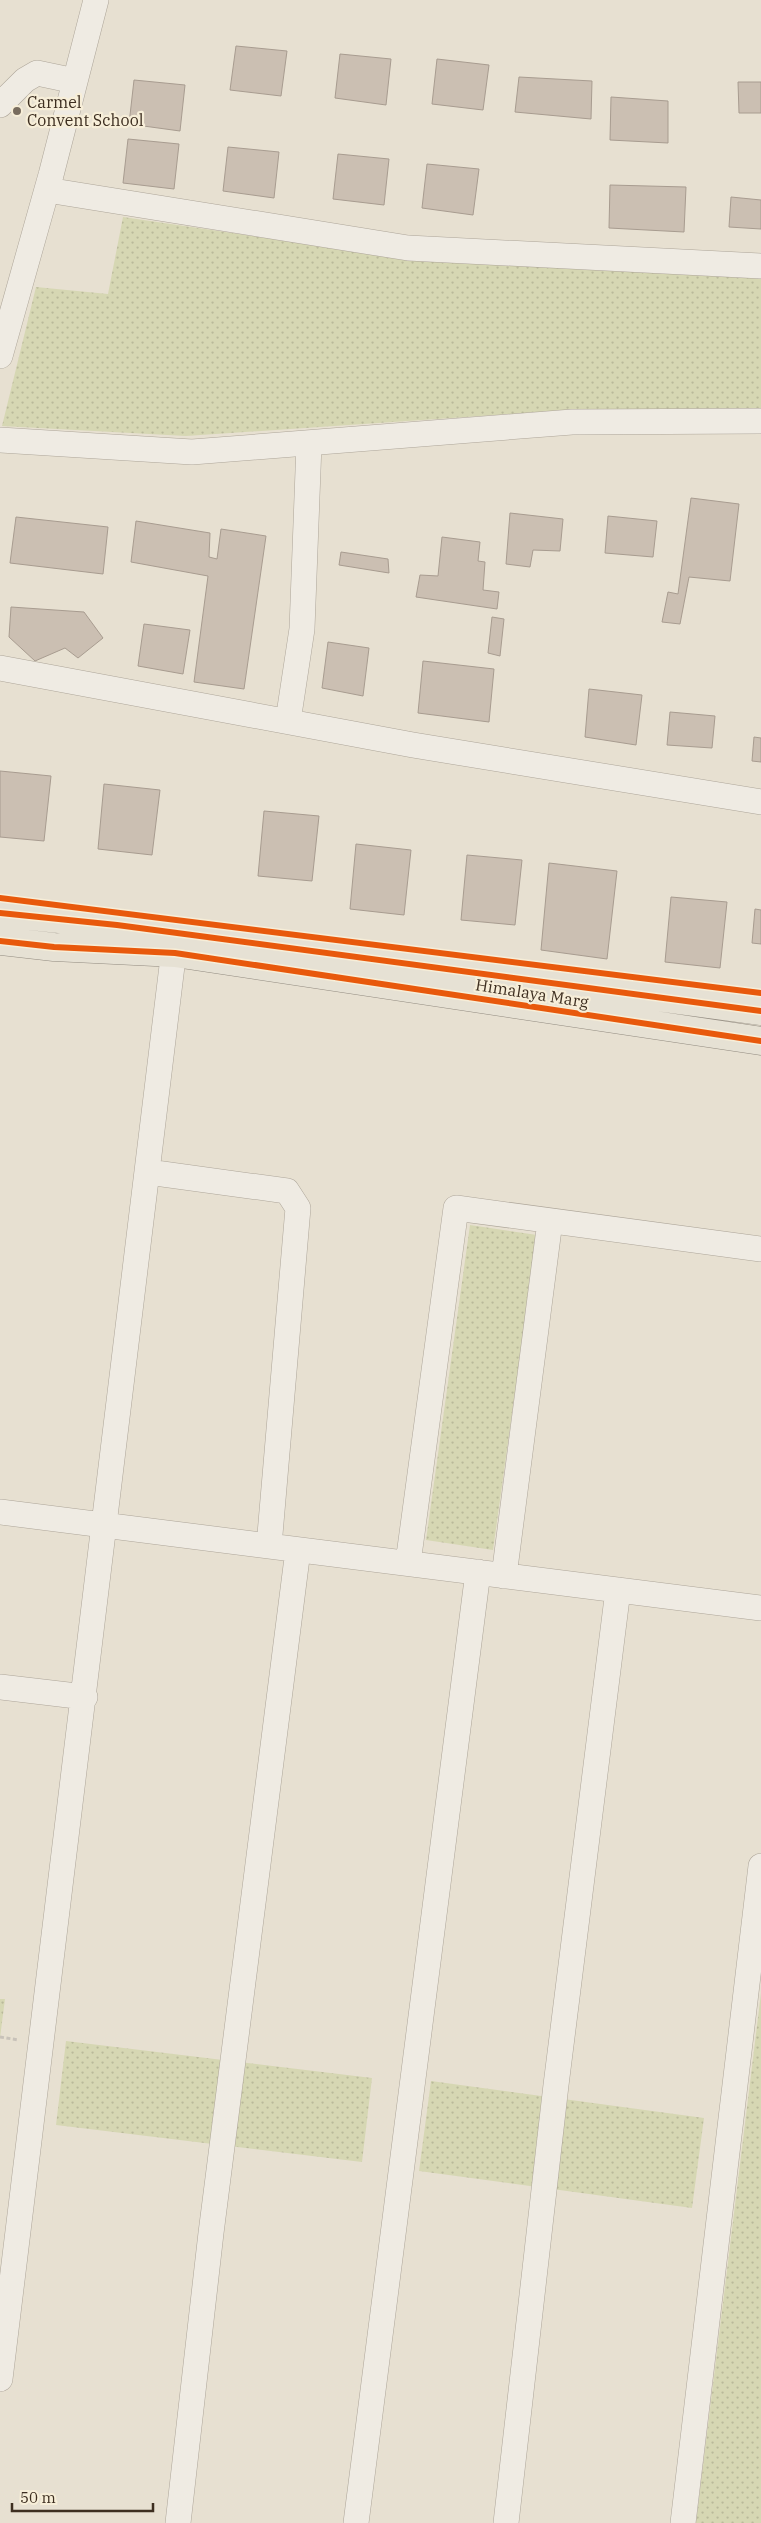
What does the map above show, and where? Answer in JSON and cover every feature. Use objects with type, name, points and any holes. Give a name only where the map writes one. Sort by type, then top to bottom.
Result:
[{"type":"main road","name":"Himalaya Marg","points":[[0,913],[761,1041]]},
{"type":"main road","name":"Himalaya Marg","points":[[0,941],[54,947],[176,943],[761,1011]]},
{"type":"street","points":[[2,342],[47,190],[96,0]]},
{"type":"street","points":[[0,105],[25,80],[37,73],[75,80]]},
{"type":"street","points":[[47,190],[408,248],[761,266]]},
{"type":"street","points":[[0,440],[192,452],[572,422],[761,421]]},
{"type":"street","points":[[288,722],[302,628],[309,444]]},
{"type":"street","points":[[0,668],[413,745],[761,802]]},
{"type":"street","points":[[0,2379],[176,943]]},
{"type":"street","points":[[148,1172],[287,1191],[298,1208],[268,1546]]},
{"type":"street","points":[[408,1564],[456,1208],[761,1250]]},
{"type":"street","points":[[504,1576],[550,1221]]},
{"type":"street","points":[[0,1512],[761,1608]]},
{"type":"street","points":[[178,2523],[213,2214],[298,1550]]},
{"type":"street","points":[[356,2523],[478,1572]]},
{"type":"street","points":[[506,2523],[556,2085],[618,1590]]},
{"type":"street","points":[[0,1687],[84,1697]]},
{"type":"street","points":[[683,2523],[761,1866]]},
{"type":"green space","points":[[123,217],[402,258],[761,277],[761,409],[571,410],[186,436],[2,426],[36,287],[108,294]]},
{"type":"green space","points":[[470,1225],[537,1235],[493,1550],[426,1540]]},
{"type":"green space","points":[[761,1993],[761,2523],[696,2523]]},
{"type":"green space","points":[[0,1999],[5,1999],[0,2038]]},
{"type":"green space","points":[[66,2041],[372,2078],[362,2162],[56,2125]]},
{"type":"green space","points":[[431,2081],[704,2118],[692,2208],[419,2171]]},
{"type":"building","points":[[236,46],[287,51],[281,96],[230,90]]},
{"type":"building","points":[[340,54],[391,59],[386,105],[335,98]]},
{"type":"building","points":[[437,59],[489,65],[483,110],[432,104]]},
{"type":"building","points":[[519,77],[592,81],[591,119],[515,112]]},
{"type":"building","points":[[134,80],[185,85],[180,131],[129,124]]},
{"type":"building","points":[[738,82],[761,82],[761,113],[739,113]]},
{"type":"building","points":[[611,97],[668,101],[668,143],[610,140]]},
{"type":"building","points":[[128,139],[179,144],[174,189],[123,183]]},
{"type":"building","points":[[228,147],[279,152],[274,198],[223,191]]},
{"type":"building","points":[[338,154],[389,159],[384,205],[333,199]]},
{"type":"building","points":[[427,164],[479,169],[473,215],[422,208]]},
{"type":"building","points":[[610,185],[686,187],[684,232],[609,228]]},
{"type":"building","points":[[731,197],[761,200],[761,229],[729,227]]},
{"type":"building","points":[[691,498],[739,504],[730,581],[689,577],[680,624],[662,622],[668,592],[678,594]]},
{"type":"building","points":[[510,513],[563,519],[560,551],[533,550],[530,567],[506,564]]},
{"type":"building","points":[[608,516],[657,521],[653,557],[605,553]]},
{"type":"building","points":[[16,517],[108,527],[103,574],[10,563]]},
{"type":"building","points":[[136,521],[210,533],[209,557],[217,559],[221,529],[266,536],[244,689],[194,682],[208,576],[131,562]]},
{"type":"building","points":[[442,537],[480,542],[478,561],[485,562],[483,590],[499,592],[497,609],[416,597],[420,575],[438,576]]},
{"type":"building","points":[[341,552],[388,559],[389,573],[339,565]]},
{"type":"building","points":[[11,607],[84,612],[103,638],[78,658],[65,648],[35,661],[9,637]]},
{"type":"building","points":[[492,617],[504,619],[500,656],[488,653]]},
{"type":"building","points":[[144,624],[190,630],[183,674],[138,666]]},
{"type":"building","points":[[328,642],[369,648],[363,696],[322,688]]},
{"type":"building","points":[[423,661],[494,669],[489,722],[418,713]]},
{"type":"building","points":[[589,689],[642,695],[636,745],[585,737]]},
{"type":"building","points":[[670,712],[715,716],[712,748],[667,745]]},
{"type":"building","points":[[754,737],[761,738],[761,762],[752,761]]},
{"type":"building","points":[[0,771],[51,776],[44,841],[0,837]]},
{"type":"building","points":[[104,784],[160,790],[152,855],[98,849]]},
{"type":"building","points":[[264,811],[319,816],[312,881],[258,876]]},
{"type":"building","points":[[356,844],[411,850],[404,915],[350,909]]},
{"type":"building","points":[[467,855],[522,860],[515,925],[461,920]]},
{"type":"building","points":[[549,863],[617,871],[607,959],[541,950]]},
{"type":"building","points":[[671,897],[727,902],[720,968],[665,962]]},
{"type":"building","points":[[755,909],[761,910],[761,944],[752,943]]},
{"type":"cycle path","points":[[0,898],[761,993]]},
{"type":"cycle path","points":[[0,913],[117,925],[761,1011]]},
{"type":"cycle path","points":[[0,941],[54,947],[175,953],[761,1041]]},
{"type":"place","name":"Carmel Convent School","points":[[17,111]]}]
